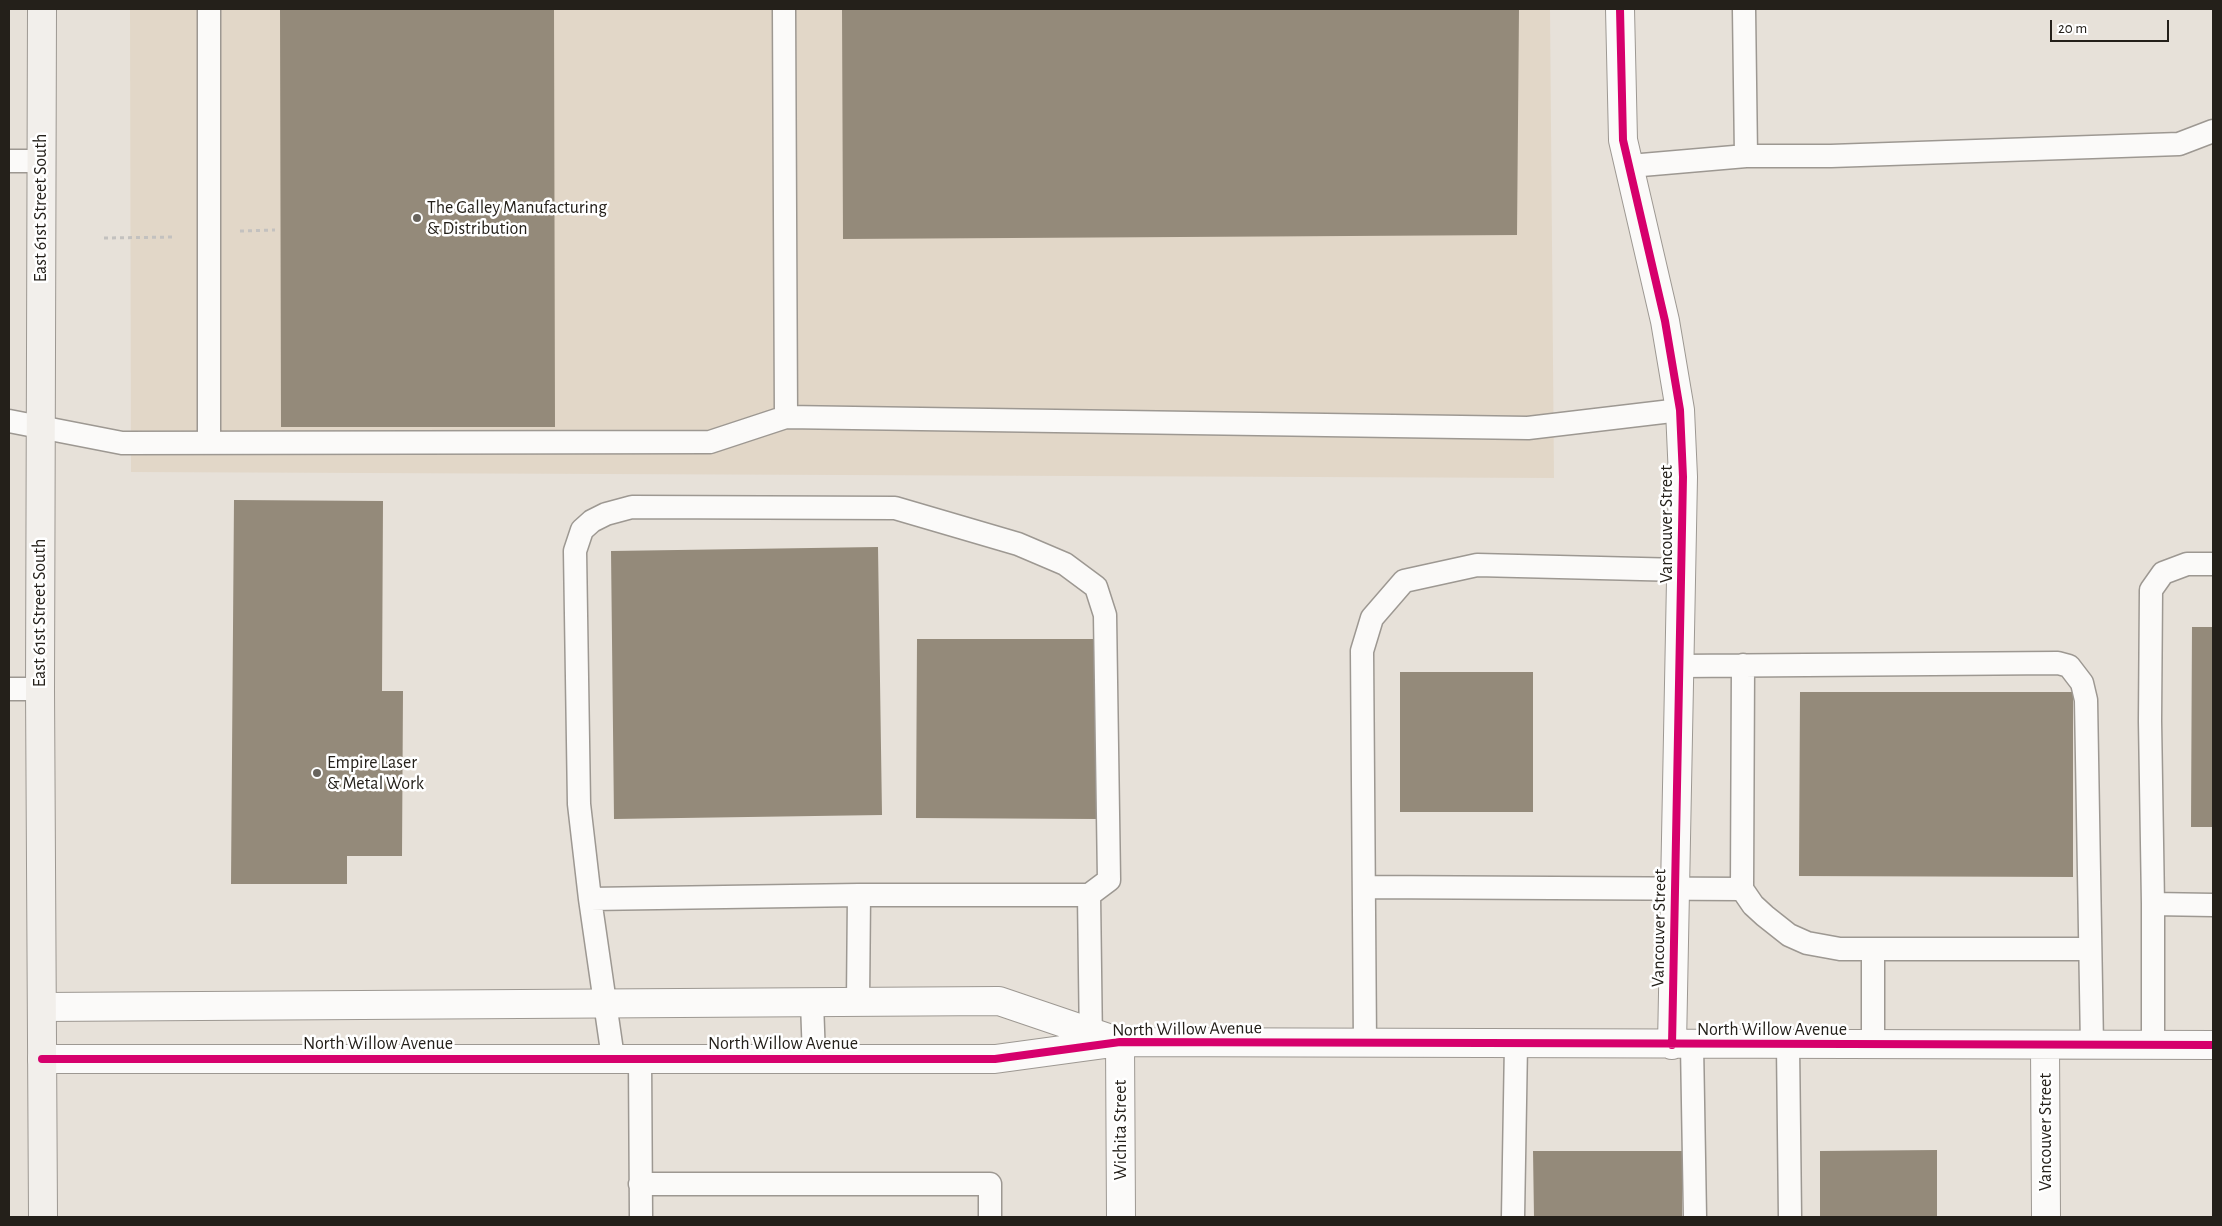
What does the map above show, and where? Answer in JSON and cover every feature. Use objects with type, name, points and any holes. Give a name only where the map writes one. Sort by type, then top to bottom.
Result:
[{"type":"main road","name":"East 61st Street South","points":[[42,9],[40,689],[43,1217]]},
{"type":"street","name":"Vancouver Street","points":[[1620,9],[1623,140],[1666,321],[1680,410],[1683,477],[1675,889],[1682,1045]]},
{"type":"street","name":"North Willow Avenue","points":[[42,1007],[999,1001],[1091,1039],[1120,1042],[1872,1046],[2213,1045]]},
{"type":"street","name":"North Willow Avenue","points":[[42,1059],[995,1059],[1091,1039]]},
{"type":"street","name":"Wichita Street","points":[[1120,1042],[1121,1217]]},
{"type":"street","name":"Vancouver Street","points":[[2046,1046],[2046,1217]]},
{"type":"lane","points":[[209,9],[209,442]]},
{"type":"lane","points":[[784,9],[786,417]]},
{"type":"lane","points":[[1744,9],[1746,156]]},
{"type":"lane","points":[[1630,166],[1746,156],[1831,156],[2179,144],[2213,131]]},
{"type":"lane","points":[[9,161],[41,161]]},
{"type":"lane","points":[[9,421],[122,442],[710,442],[786,417],[1528,428],[1680,410]]},
{"type":"lane","points":[[590,899],[859,895],[1090,895],[1108,880],[1105,615],[1096,587],[1065,564],[1018,544],[895,508],[632,507],[606,514],[592,521],[582,530],[575,551],[579,804],[590,899],[613,1058]]},
{"type":"lane","points":[[2153,1046],[2150,721],[2151,590],[2163,573],[2187,564],[2213,564]]},
{"type":"lane","points":[[1365,1044],[1362,651],[1372,618],[1404,581],[1477,565],[1682,570]]},
{"type":"lane","points":[[1680,666],[2058,664],[2069,666],[2082,683],[2086,700],[2092,1046]]},
{"type":"lane","points":[[1743,665],[1742,889],[1753,905],[1765,916],[1789,935],[1808,943],[1840,949],[2090,949]]},
{"type":"lane","points":[[9,689],[40,689]]},
{"type":"lane","points":[[1364,887],[1742,889]]},
{"type":"lane","points":[[858,1002],[859,895]]},
{"type":"lane","points":[[1090,895],[1091,1039]]},
{"type":"lane","points":[[2153,904],[2213,905]]},
{"type":"lane","points":[[1872,949],[1872,1046]]},
{"type":"lane","points":[[812,1002],[814,1058]]},
{"type":"lane","points":[[1513,1217],[1516,1044]]},
{"type":"lane","points":[[1682,1045],[1695,1217]]},
{"type":"lane","points":[[1788,1045],[1790,1217]]},
{"type":"lane","points":[[640,1058],[640,1217]]},
{"type":"lane","points":[[640,1184],[990,1184],[990,1217]]},
{"type":"shaded area","points":[[130,9],[1550,9],[1554,478],[131,472]]},
{"type":"building","name":"The Galley Manufacturing & Distribution","points":[[280,9],[554,9],[555,427],[281,427]]},
{"type":"building","points":[[842,9],[1519,9],[1517,235],[843,239]]},
{"type":"building","name":"Empire Laser & Metal Work","points":[[234,500],[383,501],[382,691],[403,691],[402,856],[347,856],[347,884],[231,884]]},
{"type":"building","points":[[878,547],[882,815],[614,819],[611,551]]},
{"type":"building","points":[[2192,627],[2213,627],[2213,827],[2191,827]]},
{"type":"building","points":[[917,639],[1098,639],[1097,819],[916,818]]},
{"type":"building","points":[[1400,672],[1533,672],[1533,812],[1400,812]]},
{"type":"building","points":[[1800,692],[2073,692],[2073,877],[1799,876]]},
{"type":"building","points":[[1937,1150],[1937,1217],[1820,1217],[1820,1151]]},
{"type":"building","points":[[1533,1151],[1682,1151],[1682,1217],[1534,1217]]},
{"type":"cycle path","points":[[1620,9],[1623,140],[1665,321],[1680,410],[1683,477],[1672,1045]]},
{"type":"cycle path","points":[[42,1059],[995,1059],[1120,1042],[2213,1045]]},
{"type":"place","name":"The Galley Manufacturing & Distribution","points":[[417,218]]},
{"type":"place","name":"Empire Laser & Metal Work","points":[[317,773]]}]
